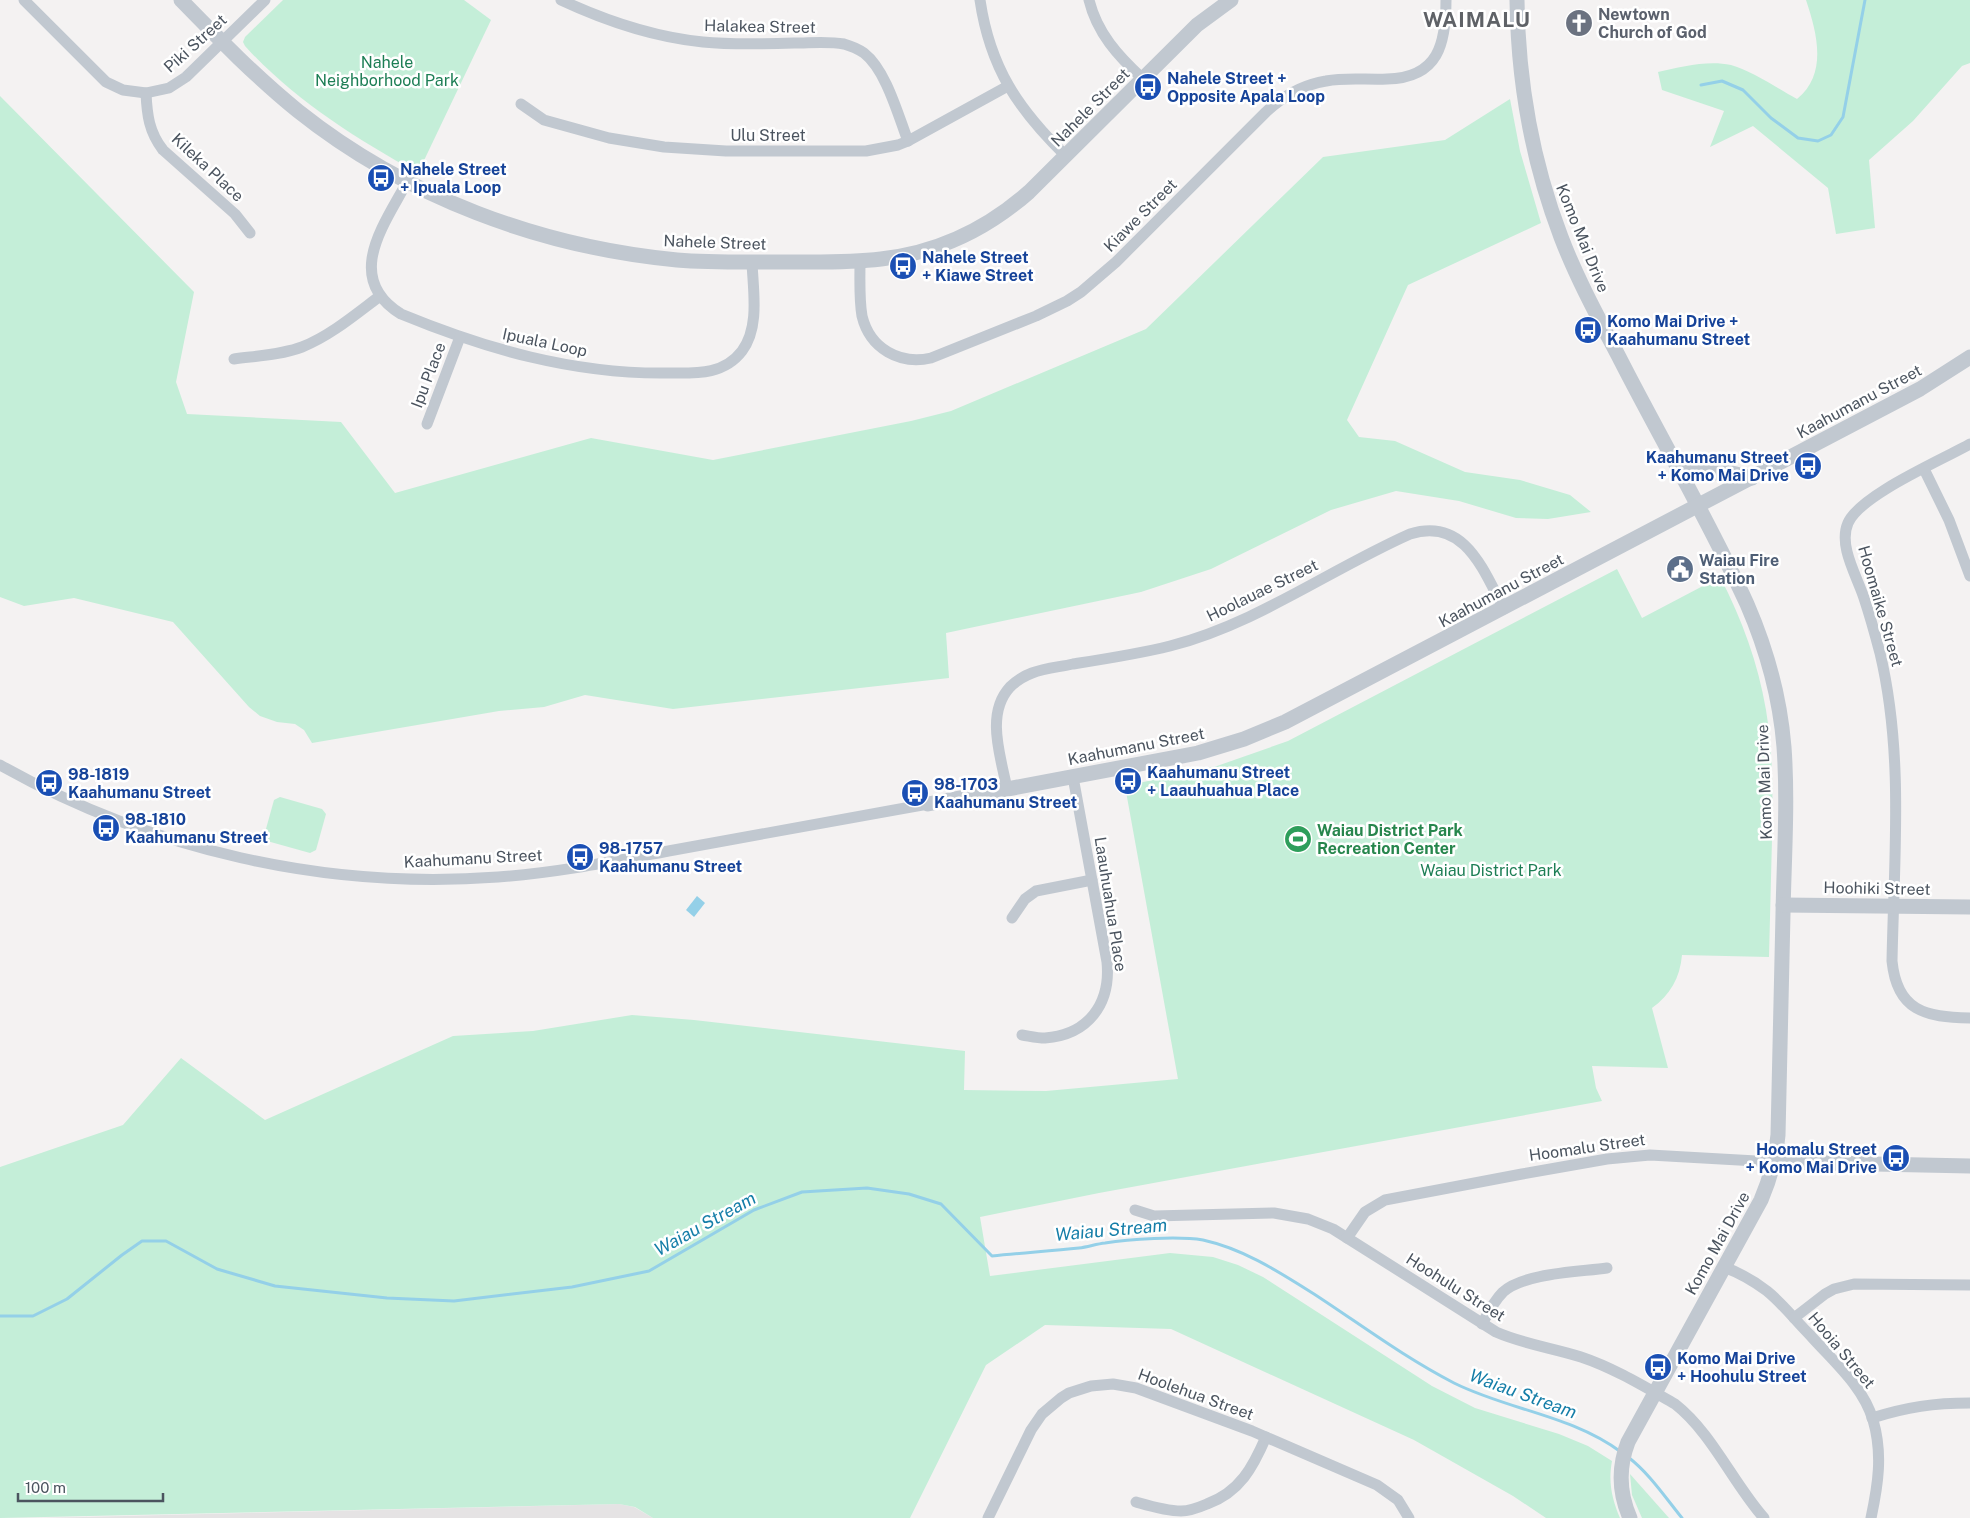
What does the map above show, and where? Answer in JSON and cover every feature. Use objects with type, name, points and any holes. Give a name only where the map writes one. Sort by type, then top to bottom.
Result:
[{"type":"street","name":"Piki Street","points":[[24,0],[106,82],[123,90],[146,93],[161,91],[180,82],[265,0]]},
{"type":"street","name":"Nahele Street","points":[[181,0],[276,93],[320,127],[407,182],[466,209],[576,244],[610,251],[678,260],[752,262],[860,261],[915,254],[938,247],[967,234],[1010,208],[1038,184],[1222,2]]},
{"type":"street","name":"Halakea Street","points":[[561,0],[619,24],[675,38],[739,44],[829,43],[851,46],[870,58],[880,72],[908,141]]},
{"type":"street","points":[[980,0],[992,52],[1008,86],[1026,114],[1066,156]]},
{"type":"street","points":[[1089,0],[1096,20],[1109,44],[1143,79]]},
{"type":"street","name":"Kiawe Street","points":[[860,261],[861,310],[865,325],[879,347],[901,358],[914,360],[931,358],[1036,316],[1067,301],[1105,272],[1266,112],[1283,98],[1300,88],[1324,81],[1397,78],[1413,74],[1431,64],[1445,34],[1446,0]]},
{"type":"street","name":"Komo Mai Drive","points":[[1517,0],[1525,104],[1536,156],[1552,212],[1565,248],[1584,292],[1747,604],[1762,643],[1775,687],[1782,727],[1785,776],[1783,905],[1778,1129],[1774,1162],[1770,1179],[1761,1200],[1628,1442],[1621,1470],[1622,1494],[1630,1518]]},
{"type":"street","name":"Ulu Street","points":[[521,104],[544,120],[609,138],[664,147],[726,151],[866,150],[898,145],[908,141],[1008,86]]},
{"type":"street","name":"Kileka Place","points":[[146,93],[149,124],[162,150],[236,214],[250,233]]},
{"type":"street","name":"Ipuala Loop","points":[[407,182],[373,249],[371,274],[380,296],[392,309],[401,314],[525,357],[586,369],[643,373],[711,371],[728,364],[749,339],[753,319],[752,262]]},
{"type":"street","points":[[234,359],[278,353],[302,347],[326,334],[380,296]]},
{"type":"street","name":"Ipu Place","points":[[427,424],[460,336]]},
{"type":"street","name":"Kaahumanu Street","points":[[0,765],[51,792],[102,815],[184,844],[292,868],[403,879],[494,877],[567,870],[1198,753],[1264,731],[1309,711],[1920,389],[1970,357]]},
{"type":"street","name":"Hoomaike Street","points":[[1970,444],[1865,502],[1854,513],[1846,531],[1848,554],[1880,652],[1892,717],[1896,784],[1893,972],[1899,991],[1912,1006],[1929,1014],[1946,1018],[1970,1018]]},
{"type":"street","points":[[1671,456],[1708,473],[1732,473],[1752,478]]},
{"type":"street","points":[[1924,469],[1949,520],[1970,576]]},
{"type":"street","name":"Hoolauae Street","points":[[1007,789],[997,734],[997,715],[1004,695],[1024,677],[1045,670],[1155,650],[1207,635],[1258,613],[1410,534],[1424,530],[1442,532],[1461,541],[1476,558],[1504,609]]},
{"type":"street","name":"Laauhuahua Place","points":[[1022,1035],[1043,1038],[1072,1031],[1091,1018],[1102,1002],[1107,984],[1108,974],[1072,777]]},
{"type":"street","points":[[1012,918],[1025,899],[1036,891],[1092,880]]},
{"type":"street","name":"Hoohiki Street","points":[[1783,905],[1970,907]]},
{"type":"street","name":"Hoomalu Street","points":[[1347,1238],[1365,1212],[1386,1200],[1607,1159],[1650,1155],[1774,1162],[1970,1166]]},
{"type":"street","name":"Hoohulu Street","points":[[1135,1210],[1154,1216],[1287,1214],[1322,1224],[1482,1324],[1510,1338],[1582,1357],[1675,1404],[1692,1420],[1764,1518]]},
{"type":"street","name":"Hooia Street","points":[[1724,1267],[1768,1292],[1855,1386],[1872,1418],[1877,1437],[1880,1464],[1879,1478],[1871,1518]]},
{"type":"street","points":[[1482,1324],[1498,1298],[1515,1284],[1535,1278],[1607,1268]]},
{"type":"street","points":[[1794,1318],[1825,1294],[1834,1289],[1854,1284],[1970,1285]]},
{"type":"street","name":"Hoolehua Street","points":[[988,1518],[1031,1430],[1042,1414],[1061,1398],[1092,1386],[1113,1384],[1136,1388],[1266,1437],[1377,1485],[1398,1500],[1409,1518]]},
{"type":"street","points":[[1872,1418],[1920,1405],[1970,1403]]},
{"type":"street","points":[[1136,1502],[1181,1511],[1213,1502],[1226,1496],[1244,1480],[1258,1456],[1266,1437]]},
{"type":"shaded area","points":[[619,1504],[634,1507],[653,1518],[43,1518]]},
{"type":"green space","name":"Nahele Neighborhood Park","points":[[283,0],[464,0],[491,20],[418,173],[349,132],[304,101],[245,46],[243,42],[245,37]]},
{"type":"green space","points":[[1806,0],[1970,0],[1970,63],[1962,66],[1913,121],[1869,160],[1875,228],[1836,234],[1828,188],[1753,126],[1710,147],[1724,111],[1662,90],[1658,72],[1713,63],[1731,65],[1747,71],[1797,99],[1807,89],[1813,78],[1816,65],[1817,52],[1814,26]]},
{"type":"green space","points":[[0,96],[194,292],[176,382],[187,414],[341,422],[395,493],[591,438],[713,460],[911,421],[951,411],[1146,329],[1323,157],[1445,140],[1510,99],[1520,151],[1541,223],[1408,285],[1347,420],[1359,437],[1395,441],[1465,472],[1520,480],[1570,495],[1591,512],[1548,519],[1516,518],[1459,501],[1396,491],[1331,510],[1211,569],[1141,592],[946,633],[949,678],[673,709],[585,695],[544,707],[499,711],[312,743],[304,730],[295,724],[277,722],[260,716],[249,707],[173,622],[74,598],[24,606],[0,597]]},
{"type":"green space","name":"Waiau District Park","points":[[1617,569],[1642,618],[1720,577],[1742,625],[1754,658],[1763,693],[1770,742],[1772,806],[1769,957],[1682,955],[1679,971],[1673,985],[1669,992],[1652,1008],[1668,1068],[1592,1066],[1596,1088],[1602,1101],[1099,1193],[980,1217],[990,1276],[1170,1253],[1213,1257],[1238,1265],[1263,1277],[1432,1386],[1475,1408],[1559,1434],[1588,1446],[1612,1461],[1610,1476],[1615,1504],[1620,1518],[1546,1518],[1513,1496],[1414,1440],[1171,1329],[1045,1325],[986,1365],[910,1518],[653,1518],[635,1507],[619,1504],[0,1518],[0,1167],[123,1125],[181,1058],[265,1120],[453,1036],[533,1031],[632,1015],[694,1020],[965,1051],[964,1090],[1046,1091],[1178,1079],[1125,786],[1217,766],[1288,741]]},
{"type":"green space","points":[[280,797],[322,809],[326,814],[316,850],[310,853],[267,841],[264,836],[274,800]]},
{"type":"green space","points":[[1630,1474],[1669,1518],[1642,1518],[1632,1495]]},
{"type":"water","points":[[697,896],[705,903],[694,917],[686,910]]},
{"type":"waterway","points":[[1701,85],[1722,81],[1743,90],[1771,118],[1798,138],[1818,141],[1831,135],[1843,117],[1865,0]]},
{"type":"waterway","name":"Waiau Stream","points":[[0,1316],[33,1316],[67,1299],[142,1241],[166,1241],[217,1269],[275,1286],[387,1298],[454,1301],[572,1287],[649,1271],[754,1210],[802,1192],[867,1188],[909,1194],[941,1204],[992,1256],[1079,1248],[1102,1243],[1154,1238],[1203,1240],[1233,1249],[1247,1255],[1314,1294],[1400,1352],[1454,1383],[1496,1400],[1581,1429],[1621,1452]]},
{"type":"waterway","name":"Waiau Stream","points":[[1628,1457],[1650,1478],[1682,1518]]},
{"type":"place","name":"Newtown Church of God","points":[[1579,23]]},
{"type":"place","name":"Nahele Street + Opposite Apala Loop","points":[[1148,87]]},
{"type":"place","name":"Nahele Street + Ipuala Loop","points":[[381,178]]},
{"type":"place","name":"Nahele Street + Kiawe Street","points":[[903,266]]},
{"type":"place","name":"Komo Mai Drive + Kaahumanu Street","points":[[1588,330]]},
{"type":"place","name":"Kaahumanu Street + Komo Mai Drive","points":[[1808,466]]},
{"type":"place","name":"Waiau Fire Station","points":[[1680,569]]},
{"type":"place","name":"Kaahumanu Street + Laauhuahua Place","points":[[1128,781]]},
{"type":"place","name":"98-1819 Kaahumanu Street","points":[[49,783]]},
{"type":"place","name":"98-1703 Kaahumanu Street","points":[[915,793]]},
{"type":"place","name":"98-1810 Kaahumanu Street","points":[[106,828]]},
{"type":"place","name":"Waiau District Park Recreation Center","points":[[1298,839]]},
{"type":"place","name":"98-1757 Kaahumanu Street","points":[[580,857]]},
{"type":"place","name":"Hoomalu Street + Komo Mai Drive","points":[[1896,1158]]},
{"type":"place","name":"Komo Mai Drive + Hoohulu Street","points":[[1658,1367]]},
{"type":"district","name":"WAIMALU","points":[[1477,20]]}]
